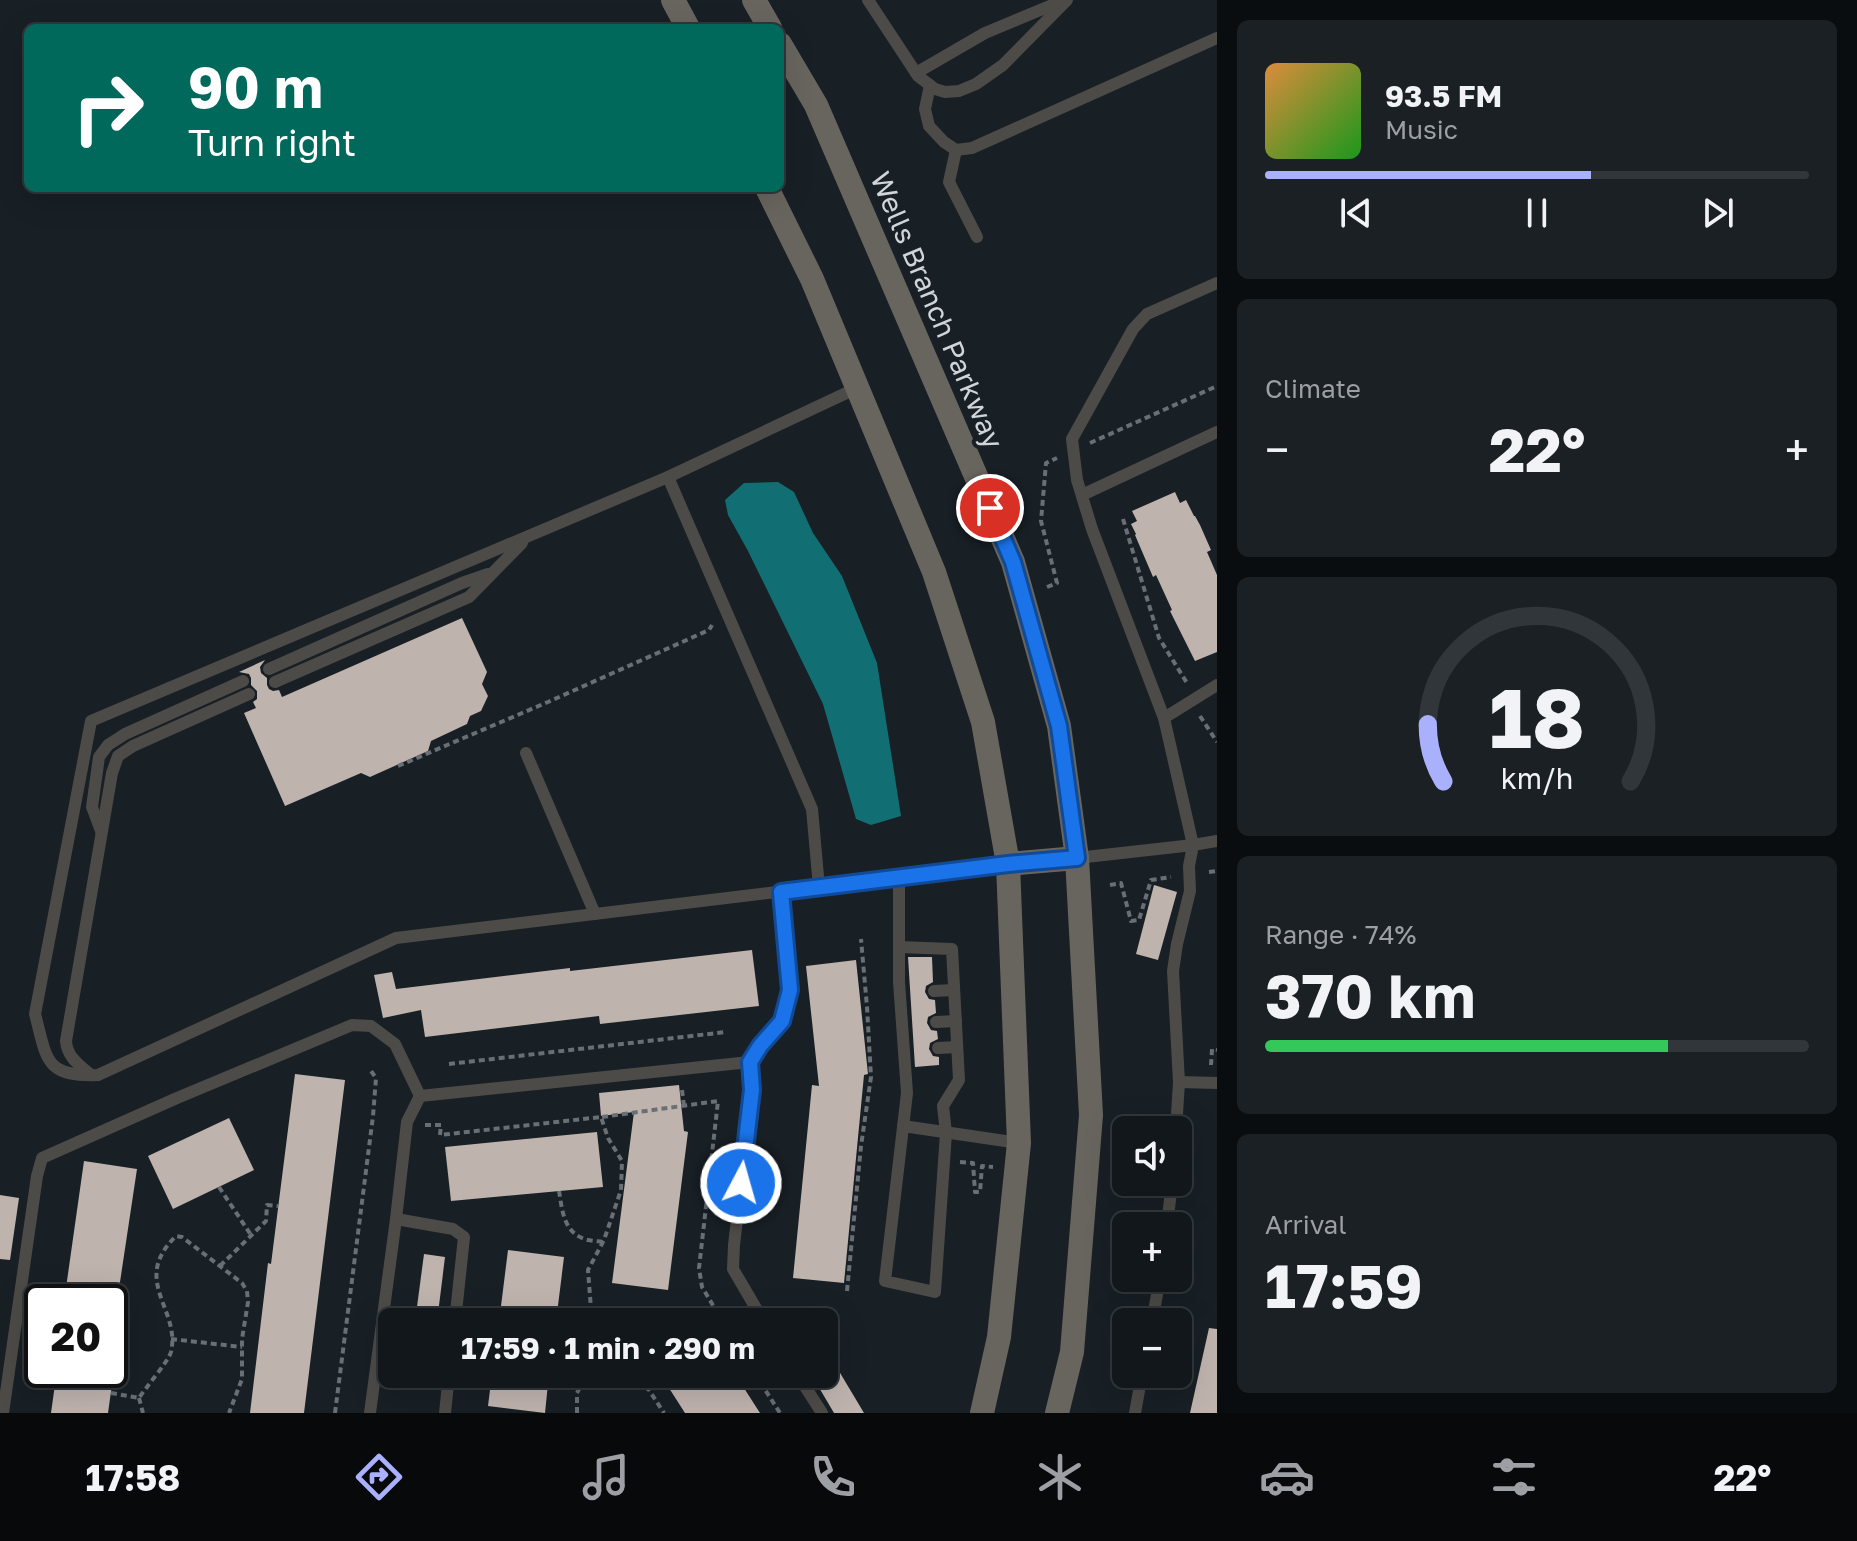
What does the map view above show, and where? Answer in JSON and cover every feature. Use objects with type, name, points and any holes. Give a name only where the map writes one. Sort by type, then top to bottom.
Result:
[{"type":"main road","points":[[673,0],[686,24]]},
{"type":"main road","points":[[754,0],[768,24]]},
{"type":"main road","name":"Wells Branch Parkway","points":[[784,51],[816,105],[1013,562],[1059,726],[1077,858],[1091,1115],[1072,1352],[1057,1413]]},
{"type":"main road","points":[[769,192],[812,279],[934,572],[983,722],[1008,864],[1019,1143],[992,1413]]},
{"type":"main road","points":[[1008,864],[1077,858]]},
{"type":"main road","points":[[982,1413],[999,1337]]},
{"type":"lane","points":[[868,0],[916,73],[945,92],[959,91],[976,84],[1003,65],[1066,0]]},
{"type":"lane","points":[[916,73],[985,33],[1066,0]]},
{"type":"lane","points":[[930,85],[925,109],[929,126],[956,150],[972,148],[1217,38]]},
{"type":"lane","points":[[956,150],[949,182],[977,237]]},
{"type":"lane","points":[[1177,1116],[1179,1082],[1173,971],[1190,891],[1189,866],[1193,845],[1164,718],[1092,529],[1077,480],[1072,439],[1133,329],[1147,314],[1217,283]]},
{"type":"lane","points":[[857,388],[668,477],[91,721],[35,1014],[47,1059],[58,1069],[73,1075],[98,1075],[396,938],[1008,864]]},
{"type":"lane","points":[[1082,495],[1217,432]]},
{"type":"lane","points":[[668,477],[812,809],[819,887]]},
{"type":"lane","points":[[272,676],[462,583],[495,572],[527,538]]},
{"type":"lane","points":[[101,832],[92,807],[99,757],[108,745],[125,734],[243,681]]},
{"type":"lane","points":[[1164,718],[1217,685]]},
{"type":"lane","points":[[91,1075],[67,1051],[66,1041],[101,832],[118,756],[133,746],[249,694]]},
{"type":"lane","points":[[526,753],[595,914]]},
{"type":"lane","points":[[1077,858],[1217,841]]},
{"type":"lane","points":[[899,877],[899,947],[909,1050],[907,1093],[885,1281],[935,1292],[946,1133],[943,1106],[959,1080],[952,949],[899,947]]},
{"type":"lane","points":[[756,1308],[733,1269],[734,1245],[752,1090],[750,1062],[782,1021],[790,990],[781,892]]},
{"type":"lane","points":[[934,991],[954,990]]},
{"type":"lane","points":[[936,1022],[956,1021]]},
{"type":"lane","points":[[3,1413],[42,1158],[352,1025],[371,1026],[395,1044],[420,1096]]},
{"type":"lane","points":[[938,1048],[957,1047]]},
{"type":"lane","points":[[420,1096],[750,1062]]},
{"type":"lane","points":[[1179,1082],[1217,1083]]},
{"type":"lane","points":[[370,1413],[407,1122],[420,1096]]},
{"type":"lane","points":[[903,1126],[1019,1143]]},
{"type":"lane","points":[[396,1219],[453,1229],[464,1237],[456,1308]]},
{"type":"lane","points":[[445,1413],[448,1388]]},
{"type":"lane","points":[[806,1388],[822,1413]]},
{"type":"lane","points":[[1135,1413],[1139,1388]]},
{"type":"path","points":[[1123,519],[1159,638],[1188,685]]},
{"type":"path","points":[[398,766],[709,630],[713,622]]},
{"type":"path","points":[[1200,716],[1217,742]]},
{"type":"path","points":[[1209,872],[1217,871]]},
{"type":"path","points":[[1110,885],[1121,883],[1131,921],[1139,920],[1151,880],[1171,877]]},
{"type":"path","points":[[847,1291],[871,1077],[861,939]]},
{"type":"path","points":[[449,1064],[726,1032]]},
{"type":"path","points":[[1211,1065],[1212,1049],[1217,1050]]},
{"type":"path","points":[[335,1413],[373,1116],[376,1078],[369,1068]]},
{"type":"path","points":[[682,1090],[684,1106]]},
{"type":"path","points":[[425,1125],[441,1125],[440,1135],[718,1101],[699,1268],[702,1287],[715,1308]]},
{"type":"path","points":[[591,1308],[588,1270],[603,1242],[621,1190],[622,1161],[608,1138],[601,1117]]},
{"type":"path","points":[[951,1162],[973,1163],[975,1192],[980,1192],[982,1166],[993,1167]]},
{"type":"path","points":[[219,1187],[251,1235]]},
{"type":"path","points":[[559,1191],[565,1221],[572,1231],[583,1239],[603,1242]]},
{"type":"path","points":[[220,1266],[266,1221],[267,1205],[278,1206]]},
{"type":"path","points":[[139,1398],[171,1353],[170,1322],[156,1284],[159,1260],[165,1246],[176,1236],[182,1237],[242,1283],[247,1291],[242,1379],[229,1413]]},
{"type":"path","points":[[171,1339],[242,1347]]},
{"type":"path","points":[[577,1413],[580,1388]]},
{"type":"path","points":[[647,1388],[664,1413]]},
{"type":"path","points":[[764,1388],[780,1413]]},
{"type":"path","points":[[111,1393],[139,1398]]},
{"type":"path","points":[[139,1398],[143,1413]]},
{"type":"water","points":[[778,482],[794,492],[813,533],[842,576],[877,663],[901,816],[871,825],[856,819],[823,704],[728,515],[725,500],[744,483]]},
{"type":"building","points":[[1175,492],[1180,503],[1186,500],[1200,525],[1217,575],[1217,652],[1195,661],[1156,575],[1153,577],[1131,524],[1137,521],[1132,511]]},
{"type":"building","points":[[462,618],[487,672],[482,684],[488,696],[481,711],[470,716],[467,724],[431,741],[428,751],[370,777],[361,773],[285,806],[244,713],[256,708],[253,702],[257,699],[257,691],[251,685],[249,674],[239,672],[265,660],[260,667],[261,673],[267,678],[269,689],[279,690],[282,697]]},
{"type":"building","points":[[1154,885],[1177,892],[1158,960],[1136,954]]},
{"type":"building","points":[[752,950],[759,1006],[600,1024],[599,1016],[425,1037],[421,1010],[383,1018],[374,975],[392,972],[396,989]]},
{"type":"building","points":[[908,957],[932,957],[933,982],[926,986],[925,992],[929,999],[935,1000],[936,1013],[928,1017],[927,1023],[931,1030],[937,1031],[938,1039],[930,1043],[929,1049],[933,1056],[939,1057],[939,1065],[915,1067]]},
{"type":"building","points":[[856,960],[868,1074],[864,1075],[844,1283],[793,1278],[812,1085],[819,1086],[806,966]]},
{"type":"building","points":[[295,1074],[345,1080],[304,1413],[250,1413],[268,1263],[271,1264]]},
{"type":"building","points":[[679,1085],[684,1131],[688,1132],[668,1290],[612,1283],[634,1112],[601,1116],[599,1093]]},
{"type":"building","points":[[229,1118],[254,1170],[173,1209],[148,1156]]},
{"type":"building","points":[[597,1132],[603,1187],[451,1201],[445,1147]]},
{"type":"building","points":[[84,1161],[137,1169],[120,1284],[67,1284]]},
{"type":"building","points":[[0,1195],[19,1198],[10,1260],[0,1259]]},
{"type":"building","points":[[508,1250],[564,1257],[558,1308],[501,1308]]},
{"type":"building","points":[[424,1254],[445,1257],[439,1308],[417,1308]]},
{"type":"building","points":[[1209,1328],[1217,1329],[1217,1413],[1190,1413]]},
{"type":"building","points":[[838,1369],[864,1413],[834,1413],[819,1388],[838,1388]]},
{"type":"building","points":[[54,1388],[111,1388],[108,1413],[51,1413]]},
{"type":"building","points":[[490,1388],[548,1388],[545,1413],[488,1406]]},
{"type":"building","points":[[669,1388],[744,1388],[760,1413],[685,1413]]},
{"type":"route","points":[[741,1183],[752,1090],[750,1062],[782,1021],[790,990],[781,892],[1077,858],[1059,726],[1013,562],[990,508]]}]
